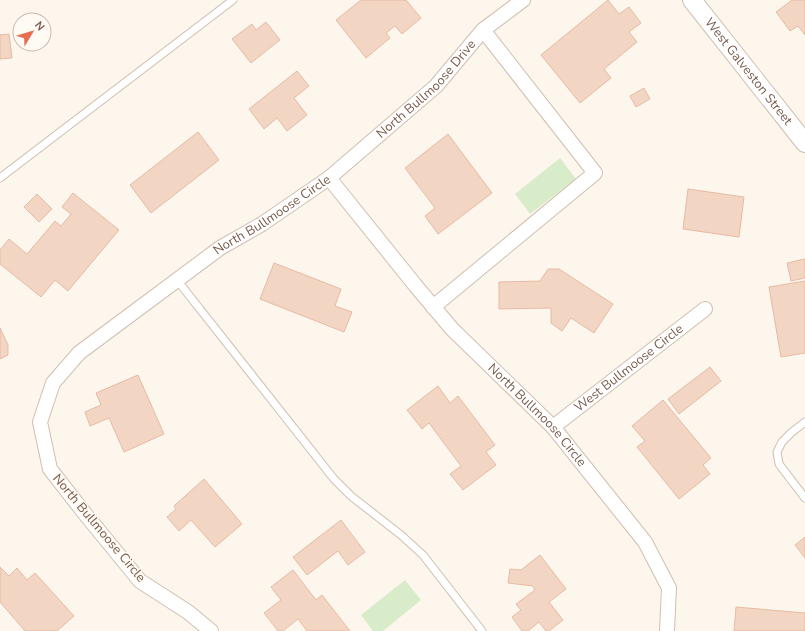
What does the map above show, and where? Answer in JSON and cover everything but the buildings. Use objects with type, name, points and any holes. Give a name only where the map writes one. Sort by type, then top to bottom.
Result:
[{"type":"street","name":"North Bullmoose Drive","points":[[329,178],[436,86],[483,30],[523,0]]},
{"type":"street","name":"West Galveston Street","points":[[692,0],[805,143]]},
{"type":"street","points":[[433,307],[595,173],[483,30]]},
{"type":"street","name":"North Bullmoose Circle","points":[[211,631],[188,612],[140,581],[50,469],[40,422],[53,383],[79,353],[220,248],[262,224],[329,178],[452,329],[553,427],[645,542],[669,588],[667,631]]},
{"type":"street","name":"West Bullmoose Circle","points":[[553,427],[705,308]]},
{"type":"lane","points":[[0,178],[234,0]]},
{"type":"lane","points":[[177,280],[334,479],[351,496],[423,555],[482,631]]},
{"type":"lane","points":[[805,422],[782,442],[777,452],[779,464],[805,498]]},
{"type":"green space","points":[[560,158],[576,179],[530,214],[515,194]]},
{"type":"green space","points":[[405,580],[421,600],[383,631],[373,631],[361,615]]}]
